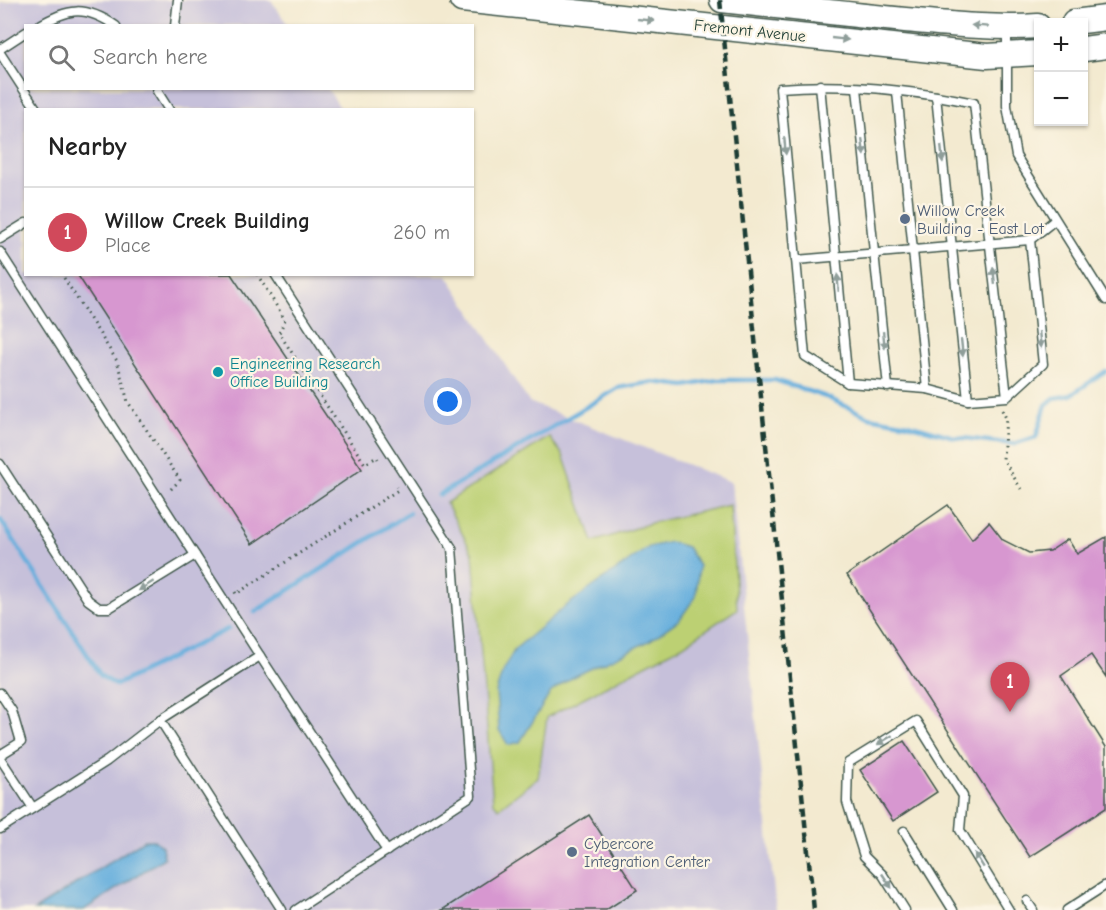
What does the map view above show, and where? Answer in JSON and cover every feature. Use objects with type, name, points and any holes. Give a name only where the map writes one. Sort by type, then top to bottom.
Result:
[{"type":"street","name":"Fremont Avenue","points":[[462,0],[987,56],[1034,53]]},
{"type":"street","name":"Fremont Avenue","points":[[722,0],[826,13],[1007,28],[1034,26]]},
{"type":"street","points":[[1088,20],[1106,18]]},
{"type":"street","points":[[1088,48],[1106,46]]},
{"type":"lane","points":[[175,24],[178,0]]},
{"type":"lane","points":[[42,24],[69,11],[85,10],[112,24]]},
{"type":"lane","points":[[1007,28],[1007,106],[1016,156],[1106,300]]},
{"type":"lane","points":[[24,33],[0,51],[24,89]]},
{"type":"lane","points":[[1007,397],[974,103],[936,96],[820,85],[780,88],[805,356],[848,383],[927,390],[968,400],[1007,397],[1043,364],[1030,240]]},
{"type":"lane","points":[[820,85],[848,383]]},
{"type":"lane","points":[[857,88],[888,387]]},
{"type":"lane","points":[[24,90],[36,108]]},
{"type":"lane","points":[[158,90],[168,108]]},
{"type":"lane","points":[[897,92],[927,390]]},
{"type":"lane","points":[[936,96],[968,400]]},
{"type":"lane","points":[[796,260],[1030,240],[1055,220]]},
{"type":"lane","points":[[0,239],[24,224]]},
{"type":"lane","points":[[0,252],[387,851]]},
{"type":"lane","points":[[276,276],[452,548],[471,796],[296,910]]},
{"type":"lane","points":[[0,464],[88,600],[99,608],[109,608],[195,555]]},
{"type":"lane","points":[[0,829],[107,760],[160,720],[260,656]]},
{"type":"lane","points":[[0,693],[12,711],[21,742],[0,756],[33,808]]},
{"type":"lane","points":[[160,720],[282,910]]},
{"type":"lane","points":[[905,910],[883,875],[864,856],[847,802],[848,763],[916,721],[963,796],[960,830],[1009,910]]},
{"type":"lane","points":[[904,831],[953,910]]},
{"type":"lane","points":[[1067,910],[1106,885]]},
{"type":"lane","points":[[1027,901],[1033,910]]},
{"type":"path","points":[[258,276],[285,320],[279,333],[358,455],[365,464],[377,457],[382,464]]},
{"type":"path","points":[[64,278],[117,361],[128,402],[180,480],[169,490],[175,500]]},
{"type":"path","points":[[1001,408],[1006,418],[1003,461],[1021,489]]},
{"type":"path","points":[[230,585],[236,594],[398,490],[392,480]]},
{"type":"shaded area","points":[[17,0],[271,0],[287,24],[24,24],[24,90],[329,90],[340,108],[24,108],[24,276],[448,276],[529,402],[731,482],[776,910],[0,910],[0,3]]},
{"type":"green space","points":[[549,437],[563,455],[593,542],[651,523],[730,505],[737,609],[682,646],[547,717],[538,778],[499,808],[493,802],[473,554],[446,503]]},
{"type":"water","points":[[670,542],[687,547],[699,566],[696,596],[680,619],[649,641],[573,677],[551,692],[520,742],[508,745],[499,730],[496,692],[503,670],[515,649],[567,605],[649,547]]},
{"type":"water","points":[[144,840],[154,840],[162,847],[164,858],[84,910],[35,910]]},
{"type":"building","name":"Engineering Research Office Building","points":[[78,276],[232,276],[362,469],[252,544]]},
{"type":"building","points":[[948,505],[972,539],[989,522],[1003,540],[1029,553],[1050,551],[1068,539],[1077,554],[1106,537],[1106,677],[1091,655],[1061,676],[1106,747],[1106,808],[1030,857],[847,575]]},
{"type":"building","points":[[904,741],[937,792],[893,821],[860,770]]},
{"type":"building","name":"Cybercore Integration Center","points":[[589,815],[637,890],[606,910],[442,910]]},
{"type":"waterway","points":[[439,495],[618,388],[653,382],[685,386],[717,380],[775,380],[826,397],[869,417],[908,424],[954,437],[1014,444],[1036,437],[1046,405],[1054,398],[1071,395],[1106,371]]},
{"type":"waterway","points":[[255,612],[409,513]]},
{"type":"waterway","points":[[0,519],[101,676],[116,685],[228,629]]},
{"type":"railway","points":[[720,0],[814,910]]},
{"type":"place","name":"Willow Creek Building - East Lot","points":[[905,219]]},
{"type":"place","name":"Engineering Research Office Building","points":[[218,372]]},
{"type":"place","name":"Willow Creek Building","points":[[1010,712]]},
{"type":"place","name":"Cybercore Integration Center","points":[[572,852]]}]
